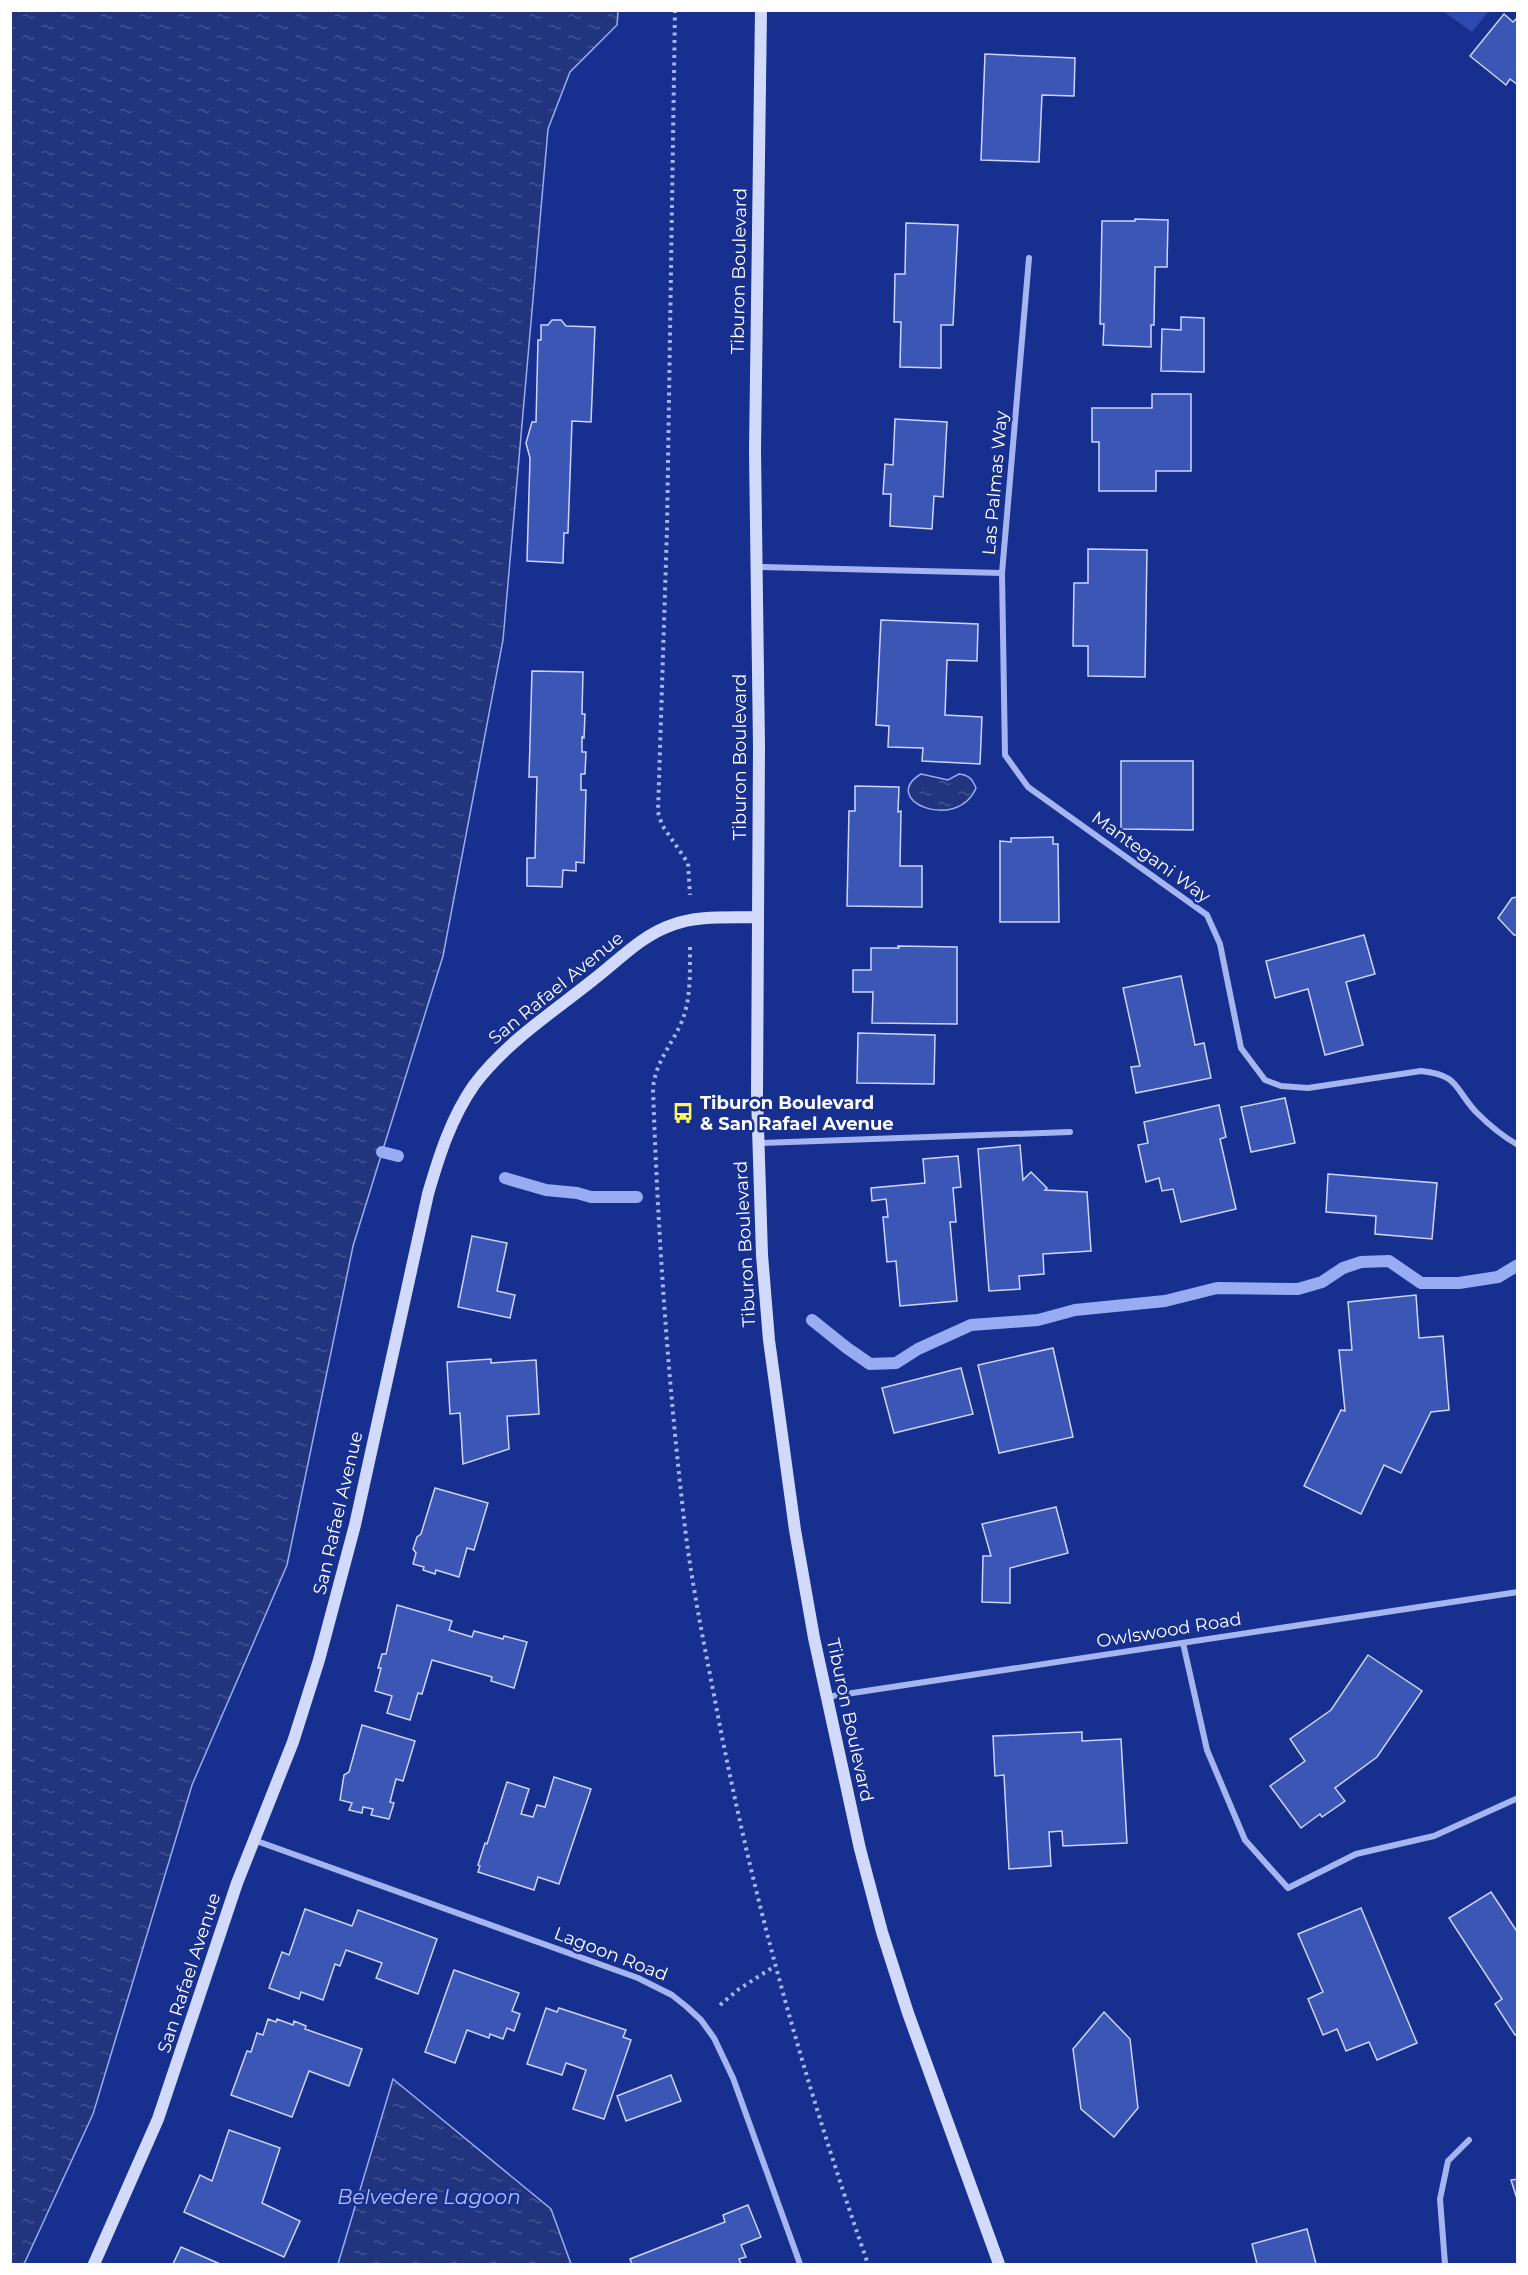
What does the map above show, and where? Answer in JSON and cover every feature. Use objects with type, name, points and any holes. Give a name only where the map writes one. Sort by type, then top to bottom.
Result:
[{"type":"main road","name":"Tiburon Boulevard","points":[[761,10],[755,451],[758,1143],[762,1255],[774,1382],[795,1530],[826,1697],[860,1849],[882,1932],[908,2013],[999,2265]]},
{"type":"main road","name":"San Rafael Avenue","points":[[94,2265],[158,2119],[253,1840],[293,1742],[333,1615],[353,1535],[428,1194],[448,1133],[461,1107],[488,1069],[523,1035],[657,932],[690,920],[758,917]]},
{"type":"street","name":"Las Palmas Way","points":[[756,567],[1002,573],[1029,258]]},
{"type":"street","name":"Mantegani Way","points":[[1002,573],[1005,755],[1028,787],[1207,915],[1220,944],[1241,1048],[1265,1080],[1281,1086],[1308,1088],[1422,1071],[1437,1073],[1450,1078],[1474,1110],[1499,1134],[1518,1145]]},
{"type":"street","points":[[758,1143],[1070,1132]]},
{"type":"street","name":"Owlswood Road","points":[[826,1697],[1518,1592]]},
{"type":"street","points":[[1183,1644],[1207,1750],[1245,1840],[1288,1888],[1356,1854],[1434,1836],[1518,1798]]},
{"type":"street","name":"Lagoon Road","points":[[253,1840],[638,1978],[672,1995],[701,2020],[714,2038],[733,2078],[801,2265]]},
{"type":"street","points":[[1445,2265],[1440,2199],[1448,2161],[1469,2140]]},
{"type":"path","points":[[675,10],[667,529],[658,789],[659,818],[688,863],[689,873]]},
{"type":"path","points":[[690,967],[685,1012],[662,1056],[652,1089],[660,1261],[685,1530],[736,1807],[775,1966],[827,2142],[868,2265]]},
{"type":"path","points":[[701,2020],[739,1989],[775,1966]]},
{"type":"shaded area","points":[[1443,11],[1489,11],[1472,32]]},
{"type":"water","points":[[11,10],[618,11],[617,25],[570,72],[548,129],[503,640],[443,956],[353,1246],[287,1565],[192,1785],[93,2114],[24,2264],[10,2264]]},
{"type":"water","points":[[921,774],[948,780],[962,774],[971,779],[976,788],[966,801],[953,808],[939,810],[925,808],[914,802],[909,793],[910,784]]},
{"type":"water","name":"Belvedere Lagoon","points":[[393,2079],[551,2209],[571,2264],[338,2264]]},
{"type":"building","points":[[1504,14],[1513,22],[1518,17],[1518,85],[1510,79],[1506,85],[1470,56]]},
{"type":"building","points":[[985,54],[1075,58],[1074,96],[1042,95],[1039,162],[981,160]]},
{"type":"building","points":[[1135,219],[1168,220],[1167,267],[1155,267],[1154,325],[1151,325],[1151,347],[1103,345],[1104,324],[1100,324],[1102,221],[1135,221]]},
{"type":"building","points":[[906,223],[958,225],[953,325],[941,325],[941,368],[900,367],[901,322],[894,322],[895,274],[905,274]]},
{"type":"building","points":[[1181,317],[1204,318],[1204,372],[1161,371],[1162,329],[1181,330]]},
{"type":"building","points":[[552,320],[561,320],[566,326],[595,327],[591,422],[572,421],[568,533],[564,533],[563,563],[527,561],[530,458],[526,443],[532,422],[536,422],[538,340],[541,340],[541,325],[548,325]]},
{"type":"building","points":[[1152,394],[1191,394],[1191,471],[1156,471],[1156,491],[1099,491],[1099,442],[1092,442],[1092,408],[1152,408]]},
{"type":"building","points":[[895,419],[947,422],[943,497],[934,496],[932,529],[890,526],[891,494],[883,494],[885,464],[893,465]]},
{"type":"building","points":[[1088,549],[1147,550],[1145,677],[1088,676],[1088,646],[1073,646],[1074,583],[1088,583]]},
{"type":"building","points":[[881,620],[978,624],[977,661],[947,660],[945,715],[982,717],[980,764],[922,761],[923,748],[888,747],[889,726],[876,725]]},
{"type":"building","points":[[532,671],[583,672],[582,714],[585,714],[582,752],[586,752],[585,774],[581,774],[581,790],[586,790],[584,863],[576,862],[576,871],[563,870],[562,887],[527,886],[527,858],[535,858],[537,777],[529,777]]},
{"type":"building","points":[[1121,761],[1193,761],[1193,830],[1121,829]]},
{"type":"building","points":[[855,786],[899,787],[900,866],[922,866],[922,907],[847,906],[849,811],[855,811]]},
{"type":"building","points":[[1053,837],[1053,844],[1058,844],[1059,922],[1000,922],[1000,841],[1011,842],[1011,838]]},
{"type":"building","points":[[1518,897],[1518,935],[1514,935],[1498,918],[1512,898]]},
{"type":"building","points":[[1364,935],[1375,974],[1346,982],[1363,1045],[1325,1055],[1308,989],[1275,998],[1266,961]]},
{"type":"building","points":[[898,946],[957,947],[957,1024],[872,1023],[873,992],[853,992],[853,970],[871,970],[871,948],[899,948]]},
{"type":"building","points":[[1181,976],[1195,1045],[1204,1043],[1211,1078],[1136,1093],[1131,1067],[1140,1066],[1123,988]]},
{"type":"building","points":[[858,1033],[935,1035],[934,1084],[857,1083]]},
{"type":"building","points":[[1285,1098],[1295,1143],[1251,1152],[1241,1107]]},
{"type":"building","points":[[1219,1105],[1226,1137],[1220,1139],[1236,1209],[1181,1222],[1173,1189],[1162,1191],[1159,1178],[1146,1182],[1138,1145],[1148,1143],[1144,1122]]},
{"type":"building","points":[[1020,1145],[1023,1180],[1031,1172],[1047,1188],[1045,1190],[1087,1192],[1091,1251],[1043,1254],[1044,1274],[1019,1276],[1020,1289],[989,1291],[978,1149]]},
{"type":"building","points":[[958,1156],[961,1187],[953,1188],[956,1222],[950,1222],[957,1301],[900,1306],[896,1261],[887,1262],[883,1217],[888,1217],[886,1199],[872,1201],[871,1188],[925,1183],[923,1159]]},
{"type":"building","points":[[1328,1174],[1437,1183],[1432,1239],[1375,1234],[1376,1216],[1326,1212]]},
{"type":"building","points":[[472,1236],[507,1243],[497,1291],[515,1295],[510,1318],[458,1307]]},
{"type":"building","points":[[1416,1295],[1419,1338],[1443,1336],[1449,1410],[1431,1412],[1401,1473],[1384,1465],[1361,1514],[1304,1486],[1341,1410],[1345,1411],[1339,1350],[1352,1350],[1348,1302]]},
{"type":"building","points":[[1053,1348],[1073,1437],[999,1453],[978,1365]]},
{"type":"building","points":[[491,1359],[491,1363],[536,1360],[539,1414],[507,1416],[509,1449],[463,1464],[460,1413],[450,1414],[447,1362]]},
{"type":"building","points":[[961,1368],[973,1414],[894,1433],[882,1388]]},
{"type":"building","points":[[435,1488],[488,1503],[474,1550],[467,1548],[459,1577],[436,1570],[435,1574],[423,1570],[424,1567],[413,1564],[416,1553],[413,1549],[417,1537],[421,1534]]},
{"type":"building","points":[[1056,1507],[1068,1553],[1010,1568],[1010,1603],[982,1602],[983,1556],[991,1556],[982,1524]]},
{"type":"building","points":[[397,1605],[452,1621],[449,1630],[472,1637],[474,1631],[503,1639],[504,1636],[527,1642],[514,1688],[491,1681],[492,1677],[432,1660],[422,1694],[418,1693],[410,1720],[387,1713],[392,1696],[375,1691],[381,1668],[378,1668],[382,1654],[386,1654]]},
{"type":"building","points":[[1368,1655],[1422,1691],[1377,1757],[1335,1788],[1345,1801],[1322,1817],[1320,1814],[1301,1828],[1270,1786],[1305,1761],[1290,1739],[1331,1710]]},
{"type":"building","points":[[362,1725],[415,1741],[403,1781],[396,1779],[390,1802],[394,1803],[389,1819],[371,1815],[373,1809],[363,1807],[362,1813],[349,1810],[352,1803],[340,1800],[344,1775],[349,1772]]},
{"type":"building","points":[[1082,1732],[1082,1741],[1121,1739],[1127,1843],[1063,1846],[1062,1831],[1049,1832],[1051,1866],[1009,1869],[1004,1775],[995,1776],[993,1736]]},
{"type":"building","points":[[554,1777],[591,1789],[559,1884],[538,1877],[534,1890],[478,1872],[485,1843],[487,1844],[507,1782],[529,1789],[521,1814],[533,1817],[537,1805],[545,1807]]},
{"type":"building","points":[[1491,1892],[1516,1930],[1518,1929],[1518,2033],[1515,2035],[1495,2004],[1502,1999],[1449,1918]]},
{"type":"building","points":[[1361,1908],[1417,2043],[1377,2060],[1369,2042],[1346,2051],[1337,2029],[1323,2035],[1308,1999],[1323,1992],[1298,1934]]},
{"type":"building","points":[[305,1909],[352,1926],[358,1910],[437,1939],[418,1994],[376,1978],[382,1963],[346,1950],[340,1966],[335,1964],[323,2000],[301,1992],[299,1999],[269,1988],[282,1952],[289,1955]]},
{"type":"building","points":[[454,1970],[519,1993],[512,2011],[520,2014],[514,2031],[507,2028],[503,2039],[490,2034],[489,2038],[467,2030],[455,2063],[425,2052]]},
{"type":"building","points":[[546,2008],[557,2012],[559,2008],[626,2030],[623,2037],[631,2040],[604,2119],[573,2109],[586,2070],[566,2063],[562,2075],[527,2064]]},
{"type":"building","points":[[1104,2012],[1130,2039],[1138,2108],[1114,2137],[1081,2109],[1073,2049]]},
{"type":"building","points":[[268,2019],[276,2022],[277,2019],[293,2025],[294,2021],[306,2026],[305,2029],[362,2049],[349,2086],[309,2071],[292,2117],[231,2095],[247,2051],[251,2052],[257,2033],[263,2035]]},
{"type":"building","points":[[671,2075],[681,2101],[626,2121],[617,2096]]},
{"type":"building","points":[[229,2130],[280,2148],[262,2203],[300,2221],[284,2257],[184,2212],[200,2175],[212,2181]]},
{"type":"building","points":[[1518,2179],[1518,2202],[1511,2180]]},
{"type":"building","points":[[748,2205],[761,2237],[741,2245],[746,2257],[739,2259],[741,2264],[632,2264],[630,2259],[725,2222],[723,2215]]},
{"type":"building","points":[[1307,2229],[1316,2264],[1257,2264],[1252,2244]]},
{"type":"building","points":[[181,2247],[220,2264],[173,2264]]},
{"type":"waterway","points":[[382,1152],[398,1156]]},
{"type":"waterway","points":[[505,1178],[546,1190],[577,1193],[591,1197],[637,1197]]},
{"type":"waterway","points":[[812,1320],[870,1364],[896,1363],[918,1349],[971,1325],[1038,1320],[1075,1310],[1165,1301],[1217,1288],[1298,1289],[1322,1282],[1343,1268],[1361,1262],[1389,1261],[1421,1283],[1459,1283],[1498,1277],[1518,1265]]},
{"type":"place","name":"Tiburon Boulevard & San Rafael Avenue","points":[[683,1113]]}]
